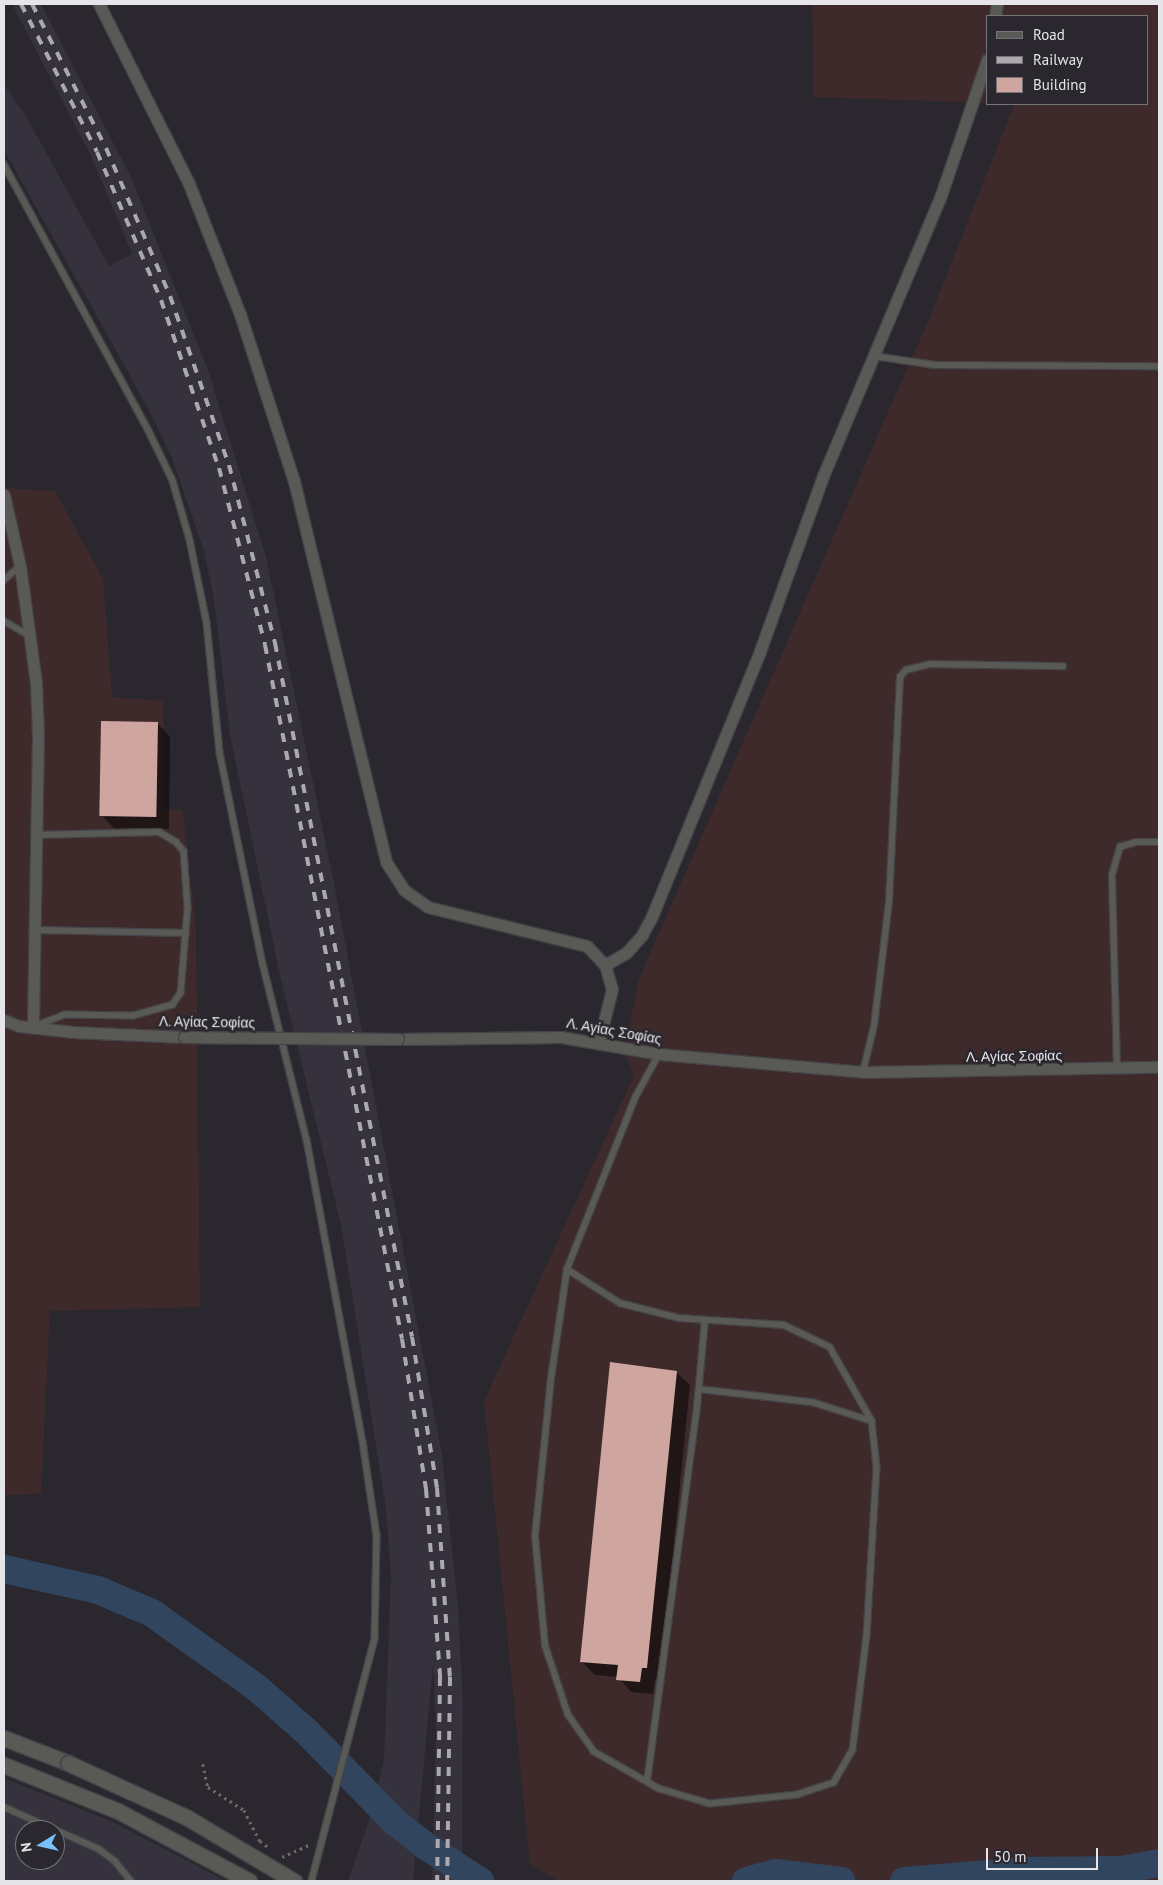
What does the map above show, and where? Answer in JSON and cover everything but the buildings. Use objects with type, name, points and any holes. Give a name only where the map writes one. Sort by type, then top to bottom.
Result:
[{"type":"street","points":[[99,4],[189,184],[240,314],[294,482],[386,862],[404,890],[428,907],[587,946],[605,965],[612,989],[599,1041]]},
{"type":"street","points":[[605,965],[626,952],[642,935],[652,916],[760,651],[823,476],[940,198],[986,63]]},
{"type":"street","points":[[4,495],[20,566],[30,636],[38,736],[33,1028]]},
{"type":"street","name":"Λ. Αγίας Σοφίας","points":[[4,1020],[33,1028],[184,1037],[398,1039],[561,1036],[599,1041],[659,1054],[864,1072],[1117,1070],[1159,1067]]},
{"type":"street","points":[[4,1738],[68,1764],[186,1817],[294,1881]]},
{"type":"street","points":[[4,1765],[59,1786],[175,1839],[249,1881]]},
{"type":"lane","points":[[4,164],[148,429],[173,481],[190,540],[207,624],[220,753],[263,964],[307,1140],[377,1536],[375,1639],[327,1830],[312,1881]]},
{"type":"lane","points":[[874,356],[915,365],[1159,366]]},
{"type":"lane","points":[[4,580],[20,566]]},
{"type":"lane","points":[[4,621],[30,636]]},
{"type":"lane","points":[[864,1072],[874,1026],[889,902],[897,683],[906,670],[930,664],[1063,666]]},
{"type":"lane","points":[[33,1028],[65,1015],[133,1016],[172,1005],[181,993],[188,908],[184,851],[176,842],[159,832],[36,835]]},
{"type":"lane","points":[[1117,1070],[1112,875],[1120,847],[1136,842],[1159,842]]},
{"type":"lane","points":[[35,930],[186,933]]},
{"type":"lane","points":[[567,1269],[620,1303],[679,1318],[784,1325],[830,1348],[872,1421],[877,1468],[867,1636],[852,1750],[834,1784],[798,1795],[710,1804],[647,1782],[594,1752],[568,1715],[545,1646],[535,1536],[551,1378],[567,1269],[636,1096],[659,1054]]},
{"type":"lane","points":[[647,1782],[699,1390],[705,1320]]},
{"type":"lane","points":[[699,1390],[812,1402],[872,1421]]},
{"type":"lane","points":[[4,1807],[99,1848],[115,1861],[131,1881]]},
{"type":"path","points":[[203,1764],[208,1786],[244,1810],[260,1841],[271,1849]]},
{"type":"path","points":[[276,1861],[324,1840]]},
{"type":"path","points":[[277,1852],[284,1856]]},
{"type":"shaded area","points":[[12,4],[41,4],[131,177],[209,373],[266,557],[333,878],[442,1455],[458,1605],[463,1702],[462,1881],[432,1881],[436,1731],[433,1664],[413,1881],[348,1881],[371,1815],[384,1759],[391,1576],[386,1509],[341,1225],[279,971],[230,735],[214,600],[204,551],[172,458],[148,408],[4,150],[4,85],[23,111],[109,266],[132,254],[91,156]]},
{"type":"shaded area","points":[[812,4],[1159,4],[1159,1881],[558,1881],[530,1864],[484,1401],[634,1075],[625,1053],[638,981],[929,319],[1014,105],[1148,105],[1148,15],[986,15],[986,103],[814,97]]},
{"type":"shaded area","points":[[4,488],[55,491],[103,579],[112,697],[163,701],[164,810],[183,810],[196,928],[200,1307],[50,1311],[41,1494],[4,1495]]},
{"type":"shaded area","points":[[4,1778],[113,1822],[226,1881],[4,1881]]},
{"type":"waterway","points":[[4,1569],[98,1590],[152,1613],[257,1688],[306,1731],[395,1822],[424,1845],[480,1881]]},
{"type":"waterway","points":[[904,1881],[1023,1871],[1120,1870],[1159,1863]]},
{"type":"waterway","points":[[746,1881],[776,1873],[842,1881]]},
{"type":"railway","points":[[21,4],[97,152],[161,300],[219,468],[265,645],[402,1339],[426,1489],[440,1677],[437,1881]]},
{"type":"railway","points":[[32,4],[106,148],[170,296],[229,465],[275,643],[412,1337],[437,1488],[450,1677],[447,1881]]}]
